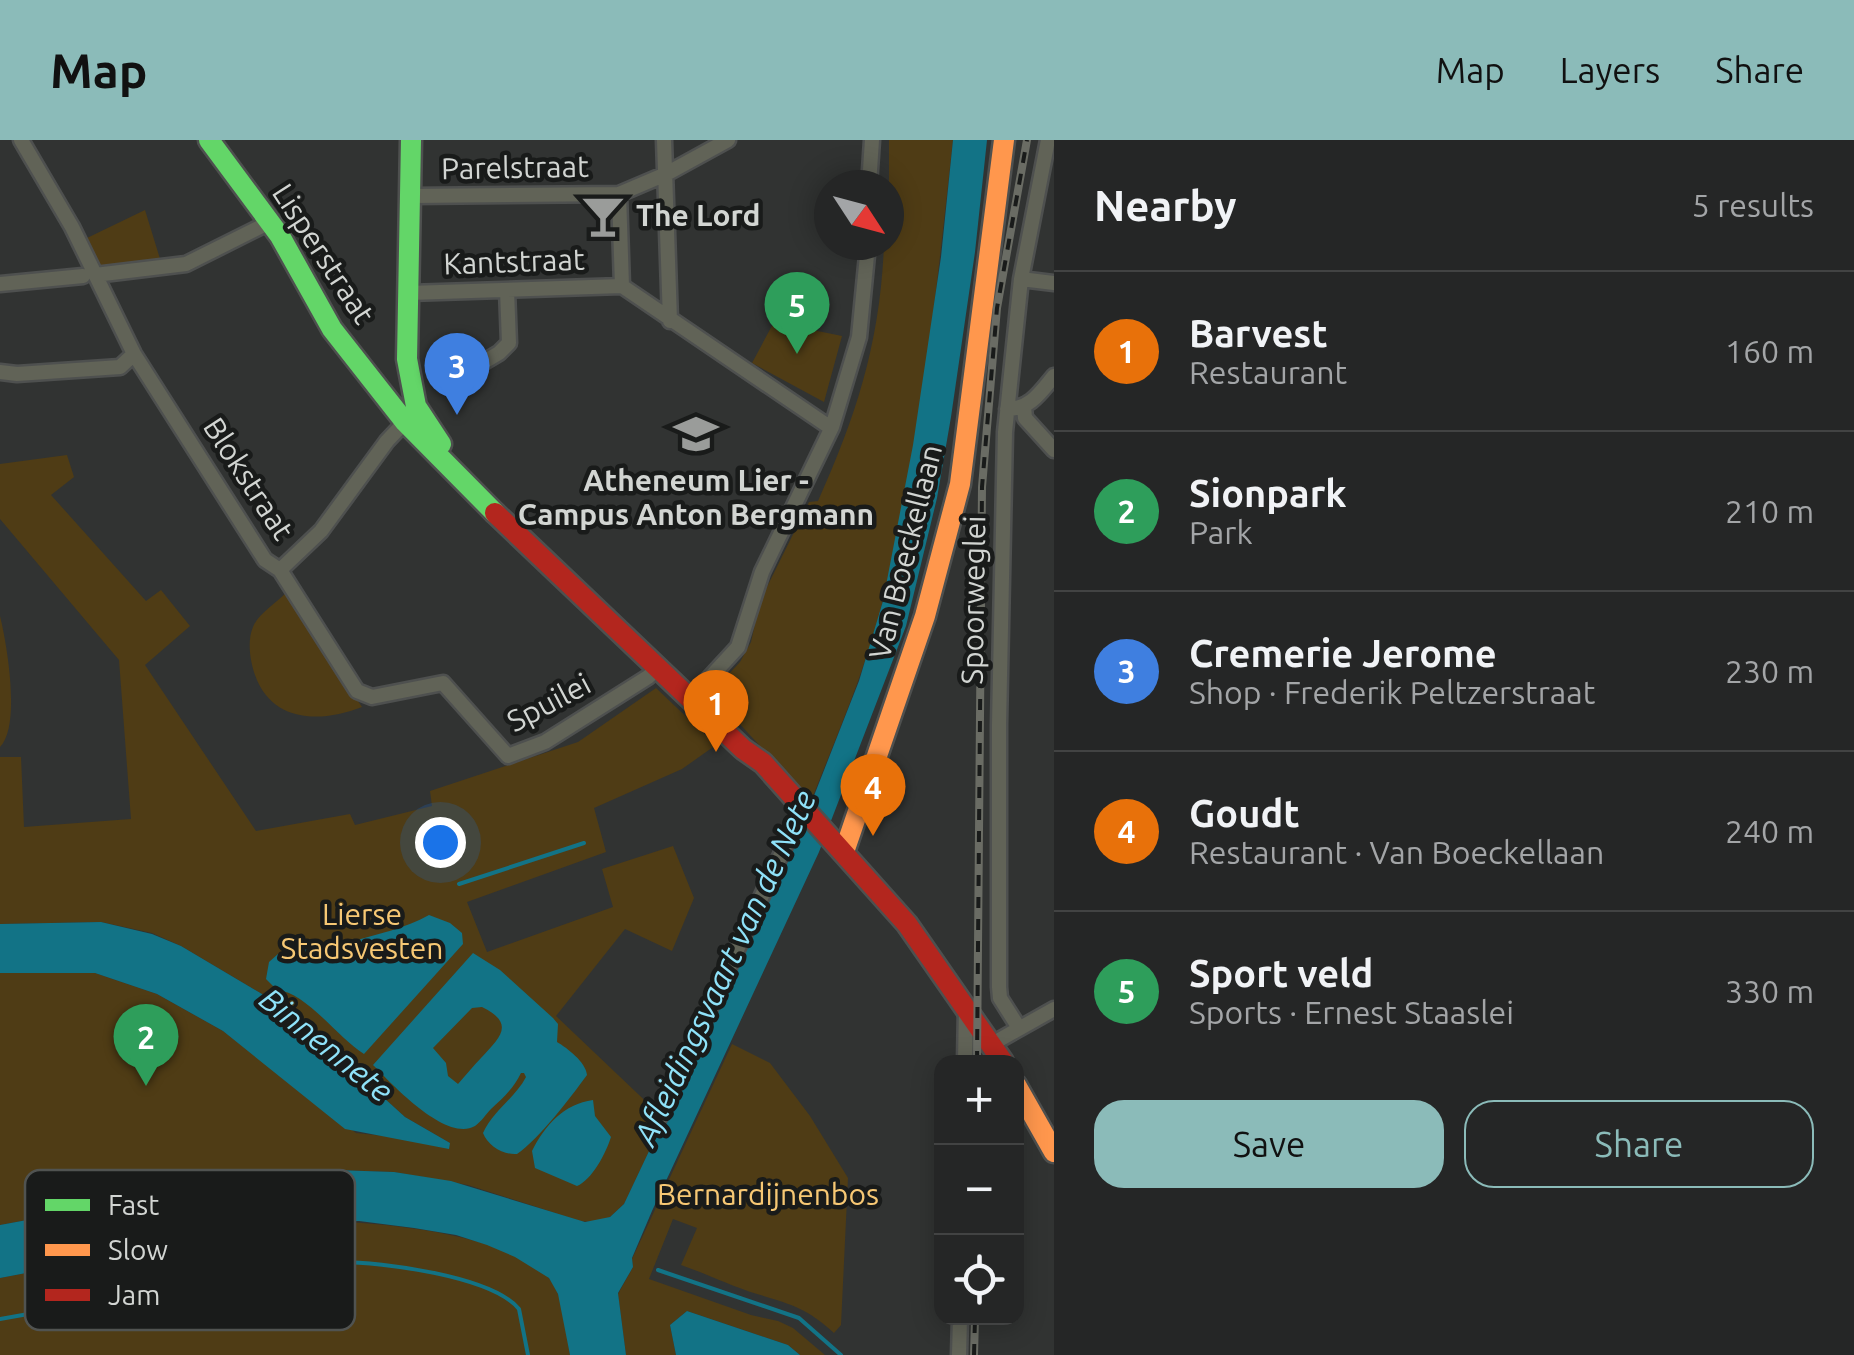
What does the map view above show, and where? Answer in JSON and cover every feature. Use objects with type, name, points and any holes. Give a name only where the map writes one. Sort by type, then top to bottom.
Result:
[{"type":"street","name":"Blokstraat","points":[[21,140],[72,227],[89,276],[134,354],[266,560],[280,570],[357,691],[372,697]]},
{"type":"street","name":"Lisperstraat","points":[[209,140],[270,222],[332,329],[388,400],[411,406]]},
{"type":"street","points":[[411,140],[406,359],[411,406],[464,479],[511,530],[743,749],[763,763],[907,924],[998,1053],[1019,1028],[1054,1009]]},
{"type":"street","points":[[664,140],[670,321]]},
{"type":"street","points":[[728,140],[619,194],[622,286],[831,428]]},
{"type":"street","points":[[870,170],[872,140]]},
{"type":"street","name":"Van Boeckellaan","points":[[844,852],[925,616],[954,509],[1004,140]]},
{"type":"street","name":"Spoorweglei","points":[[1019,1028],[1000,998],[999,987],[999,726],[1007,409],[1021,279],[1048,140]]},
{"type":"street","name":"Parelstraat","points":[[412,196],[619,194]]},
{"type":"street","points":[[0,284],[186,264],[270,222]]},
{"type":"street","points":[[691,698],[738,647],[762,572],[831,428],[859,337],[867,260]]},
{"type":"street","points":[[1021,279],[1054,283]]},
{"type":"street","name":"Kantstraat","points":[[408,293],[622,286]]},
{"type":"street","points":[[445,384],[500,353],[509,343],[508,290]]},
{"type":"street","points":[[0,372],[120,367],[134,354]]},
{"type":"street","points":[[1007,409],[1024,407],[1054,376]]},
{"type":"street","points":[[411,406],[464,479]]},
{"type":"street","points":[[280,570],[321,531],[411,406]]},
{"type":"street","points":[[1024,407],[1025,418],[1054,450]]},
{"type":"street","name":"Spuilei","points":[[372,697],[444,683],[508,756],[545,742],[658,668]]},
{"type":"street","points":[[659,1118],[805,809]]},
{"type":"street","points":[[965,1055],[966,1006]]},
{"type":"street","points":[[1024,1099],[1054,1152]]},
{"type":"street","points":[[959,1355],[960,1325]]},
{"type":"green space","points":[[889,140],[953,140],[917,429],[896,543],[860,677],[811,801],[711,693],[740,662],[751,642],[760,601],[809,502],[818,501],[855,407],[872,346],[883,260],[904,260],[904,170],[889,170]]},
{"type":"green space","points":[[145,210],[161,262],[101,271],[87,238]]},
{"type":"green space","points":[[774,322],[842,336],[824,402],[752,363]]},
{"type":"green space","name":"Lierse Stadsvesten","points":[[67,455],[74,477],[51,495],[146,601],[161,590],[190,626],[145,665],[256,831],[350,814],[355,825],[432,806],[430,791],[578,742],[656,688],[716,745],[682,769],[594,808],[606,852],[467,902],[487,952],[613,907],[602,869],[673,846],[694,898],[672,951],[625,929],[556,1016],[658,1113],[666,1116],[624,1204],[610,1217],[580,1221],[468,1185],[394,1172],[25,1170],[25,1220],[0,1225],[0,973],[95,973],[157,994],[223,1031],[356,1133],[450,1143],[405,1117],[284,1007],[181,946],[152,933],[101,922],[0,924],[0,757],[21,757],[24,827],[131,819],[119,660],[0,519],[0,464]]},
{"type":"green space","points":[[286,593],[362,707],[330,716],[300,715],[273,702],[263,691],[252,664],[251,633],[255,622]]},
{"type":"green space","points":[[0,616],[11,704],[10,722],[0,747]]},
{"type":"green space","name":"Bernardijnenbos","points":[[732,1044],[770,1063],[810,1116],[848,1178],[841,1325],[834,1333],[798,1308],[681,1265],[697,1228],[673,1219],[649,1279],[778,1321],[793,1328],[825,1355],[800,1355],[788,1345],[687,1311],[670,1325],[676,1355],[626,1355],[618,1294]]},
{"type":"green space","points":[[355,1223],[410,1228],[478,1242],[533,1265],[551,1281],[559,1297],[570,1355],[0,1355],[0,1278],[25,1273],[25,1330],[355,1330]]},
{"type":"water","points":[[953,140],[987,140],[951,417],[937,498],[906,626],[819,852],[652,1211],[632,1258],[633,1267],[618,1293],[626,1355],[570,1355],[558,1294],[549,1278],[515,1257],[456,1235],[355,1221],[355,1171],[451,1181],[585,1222],[610,1217],[624,1204],[799,834],[859,681],[883,601],[913,445],[941,257]]},
{"type":"water","points":[[429,915],[450,923],[462,933],[463,944],[364,1054],[310,1007],[277,990],[266,979],[269,962],[278,954],[344,940],[352,942]]},
{"type":"water","points":[[101,922],[152,934],[181,946],[284,1007],[405,1117],[450,1143],[449,1149],[345,1129],[223,1031],[157,994],[95,973],[0,973],[0,924]]},
{"type":"water","points":[[473,953],[500,970],[553,1018],[558,1024],[557,1042],[580,1060],[587,1075],[535,1138],[512,1154],[492,1146],[483,1133],[521,1085],[524,1073],[475,1126],[463,1129],[449,1126],[420,1109],[373,1065]],"holes":[[[482,1007],[502,1025],[499,1037],[458,1084],[448,1076],[446,1063],[433,1048],[472,1008]]]},
{"type":"water","points":[[593,1100],[595,1116],[611,1137],[588,1178],[577,1186],[535,1168],[532,1151],[549,1124],[573,1106]]},
{"type":"water","points":[[25,1220],[25,1273],[0,1278],[0,1225]]},
{"type":"water","points":[[687,1311],[788,1345],[800,1355],[676,1355],[670,1325]]},
{"type":"waterway","points":[[459,884],[584,843]]},
{"type":"waterway","points":[[355,1263],[435,1273],[486,1288],[505,1298],[519,1309],[528,1355]]},
{"type":"waterway","points":[[658,1270],[799,1318],[841,1355]]},
{"type":"waterway","points":[[0,1319],[25,1315]]},
{"type":"railway","points":[[977,1055],[982,487],[997,308],[1027,140]]},
{"type":"railway","points":[[974,1355],[975,1325]]},
{"type":"traffic: fast","points":[[209,140],[280,236],[332,329],[405,422],[495,513]]},
{"type":"traffic: fast","points":[[411,140],[407,359],[416,406],[441,444]]},
{"type":"traffic: slow","points":[[844,852],[925,616],[960,484],[1004,140]]},
{"type":"traffic: slow","points":[[1024,1099],[1054,1152]]},
{"type":"traffic: jam","points":[[495,513],[743,749],[763,763],[907,924],[998,1055]]},
{"type":"place","name":"The Lord","points":[[603,216]]},
{"type":"place","name":"Sport veld","points":[[797,354]]},
{"type":"place","name":"Cremerie Jerome","points":[[457,415]]},
{"type":"place","name":"Atheneum Lier - Campus Anton Bergmann","points":[[696,434]]},
{"type":"place","name":"Barvest","points":[[716,752]]},
{"type":"place","name":"Goudt","points":[[873,836]]},
{"type":"place","name":"Sionpark","points":[[146,1086]]},
{"type":"water label","name":"Afleidingsvaart van de Nete","points":[[725,968]]},
{"type":"water label","name":"Binnennete","points":[[326,1045]]}]
